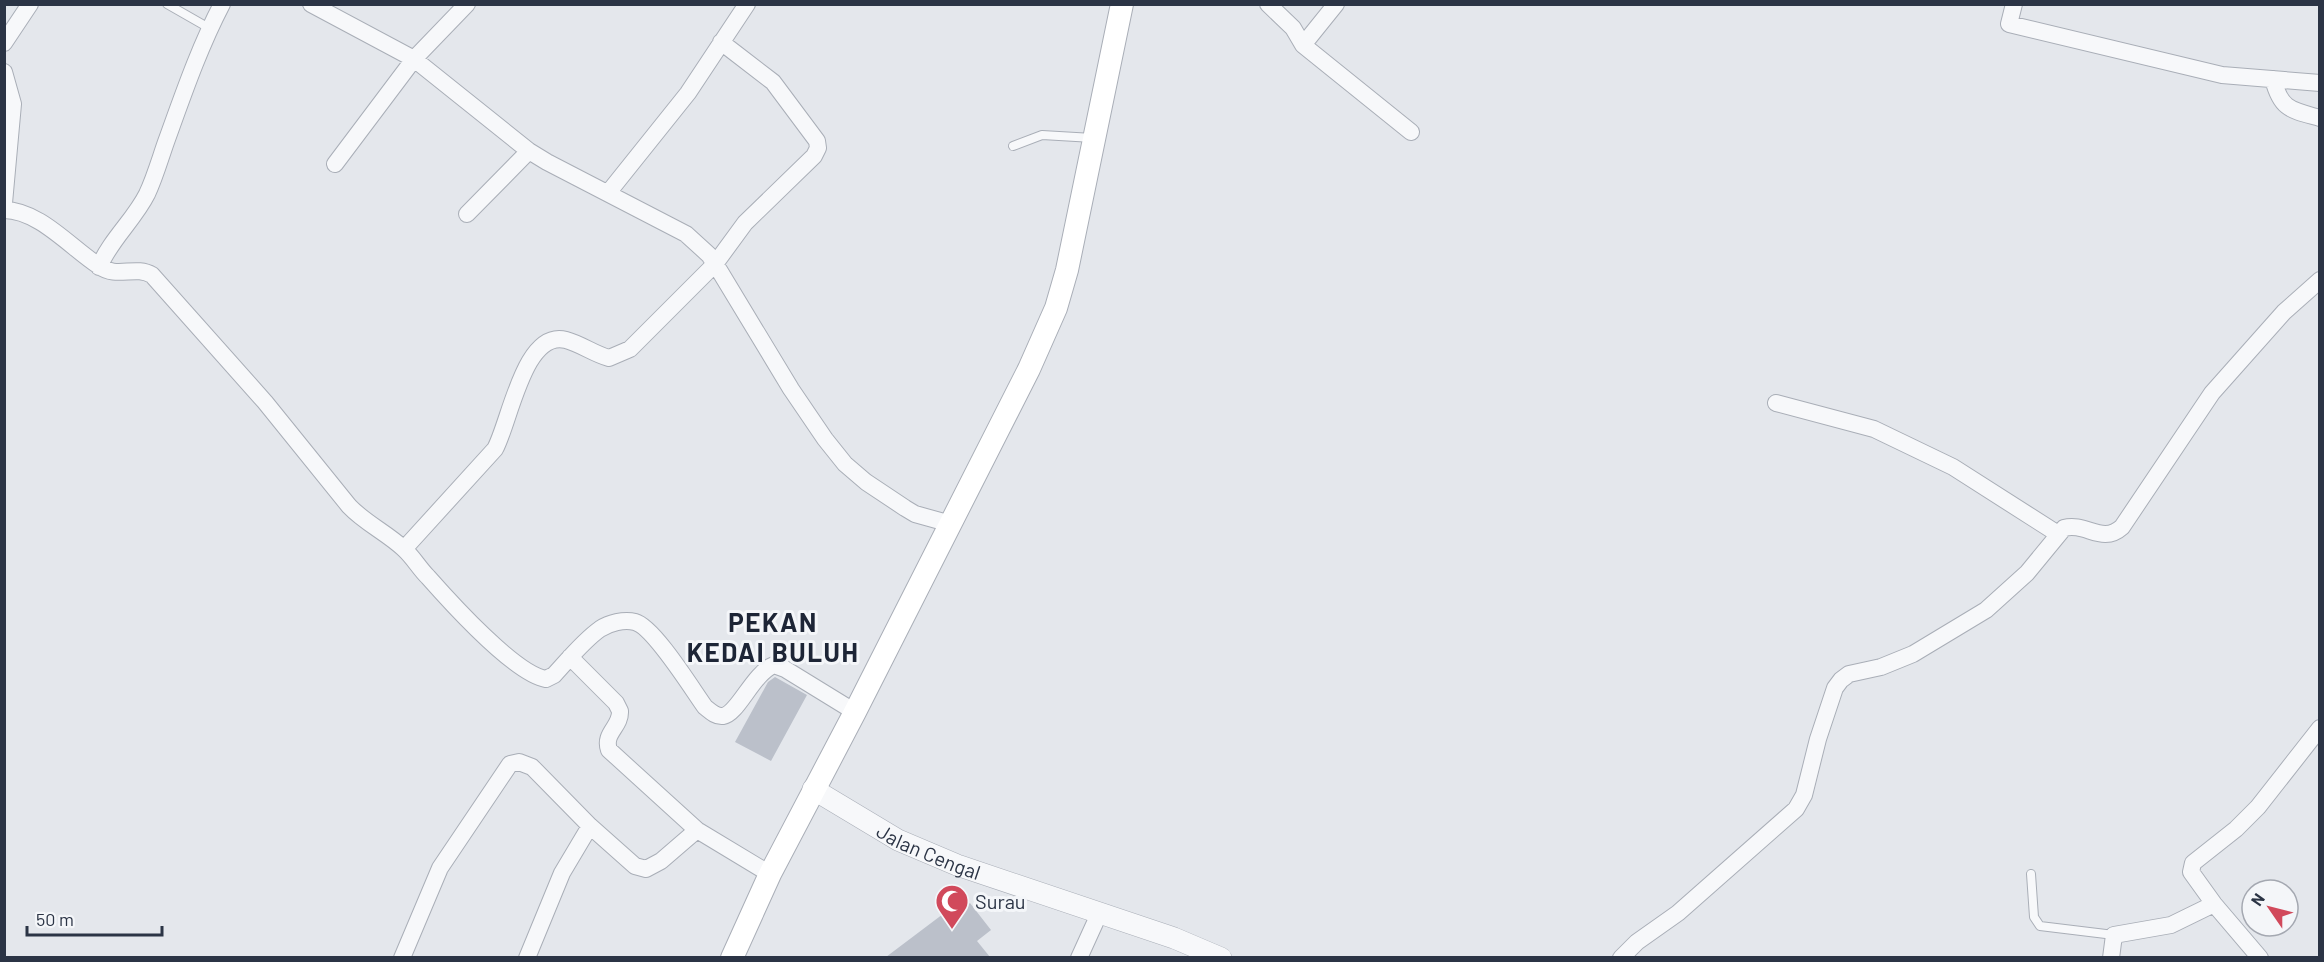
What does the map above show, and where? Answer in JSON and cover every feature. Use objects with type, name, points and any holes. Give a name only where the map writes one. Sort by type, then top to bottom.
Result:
[{"type":"main road","points":[[732,957],[770,874],[1029,369],[1056,308],[1067,270],[1122,4]]},
{"type":"street","points":[[4,43],[30,4]]},
{"type":"street","points":[[99,267],[112,242],[135,214],[147,193],[209,28],[222,4]]},
{"type":"street","points":[[311,4],[332,9],[414,59],[529,151],[686,234],[709,255],[791,388],[825,439],[845,464],[866,482],[915,514],[951,524]]},
{"type":"street","points":[[335,164],[414,59],[467,4]]},
{"type":"street","points":[[608,193],[688,93],[747,4]]},
{"type":"street","points":[[1268,4],[1293,28],[1303,45],[1411,132]]},
{"type":"street","points":[[1303,45],[1336,4]]},
{"type":"street","points":[[2014,4],[2009,24],[2222,75],[2319,83]]},
{"type":"street","points":[[404,549],[495,449],[503,435],[524,372],[541,345],[550,339],[565,339],[609,358],[630,349],[714,264],[745,223],[814,156],[818,147],[817,141],[773,82],[721,42]]},
{"type":"street","points":[[4,72],[14,104],[4,203]]},
{"type":"street","points":[[2273,80],[2278,98],[2288,107],[2319,118]]},
{"type":"street","points":[[467,214],[529,151]]},
{"type":"street","points":[[4,210],[29,215],[99,267],[116,273],[146,272],[152,275],[265,402],[349,506],[404,549],[499,650],[530,675],[546,679],[554,675],[590,638],[608,624],[624,621],[636,622],[644,626],[657,640],[705,707],[715,714],[723,716],[732,711],[759,674],[774,665],[786,669],[855,712]]},
{"type":"street","points":[[1621,957],[1637,942],[1678,914],[1796,809],[1804,795],[1818,739],[1831,700],[1841,680],[1849,674],[1881,667],[1914,654],[1986,609],[2027,573],[2058,534],[2070,526],[2109,535],[2122,527],[2212,393],[2284,312],[2319,279]]},
{"type":"street","points":[[1776,403],[1874,429],[1953,467],[2058,534]]},
{"type":"street","points":[[570,657],[616,703],[620,711],[617,723],[608,735],[609,750],[697,830],[770,874]]},
{"type":"street","points":[[2260,957],[2214,904],[2191,872],[2193,862],[2236,829],[2258,807],[2319,731]]},
{"type":"street","points":[[402,957],[440,868],[510,764],[519,762],[532,767],[590,826],[635,866],[646,869],[661,861],[697,830]]},
{"type":"street","name":"Jalan Cengal","points":[[813,789],[898,840],[957,866],[1192,944],[1221,957]]},
{"type":"street","points":[[527,957],[562,873],[590,826]]},
{"type":"street","points":[[2111,957],[2114,935],[2171,926],[2214,904]]},
{"type":"street","points":[[1079,957],[1099,914]]},
{"type":"lane","points":[[167,4],[209,28]]},
{"type":"lane","points":[[1013,146],[1042,135],[1094,138]]},
{"type":"lane","points":[[2031,874],[2034,917],[2040,926],[2114,935]]},
{"type":"building","points":[[775,677],[807,695],[771,761],[735,742],[768,682]]},
{"type":"building","name":"Surau","points":[[970,903],[991,930],[977,941],[990,957],[886,957],[951,908],[955,914]]},
{"type":"place","name":"Surau","points":[[952,930]]},
{"type":"district","name":"PEKAN KEDAI BULUH","points":[[773,636]]}]
